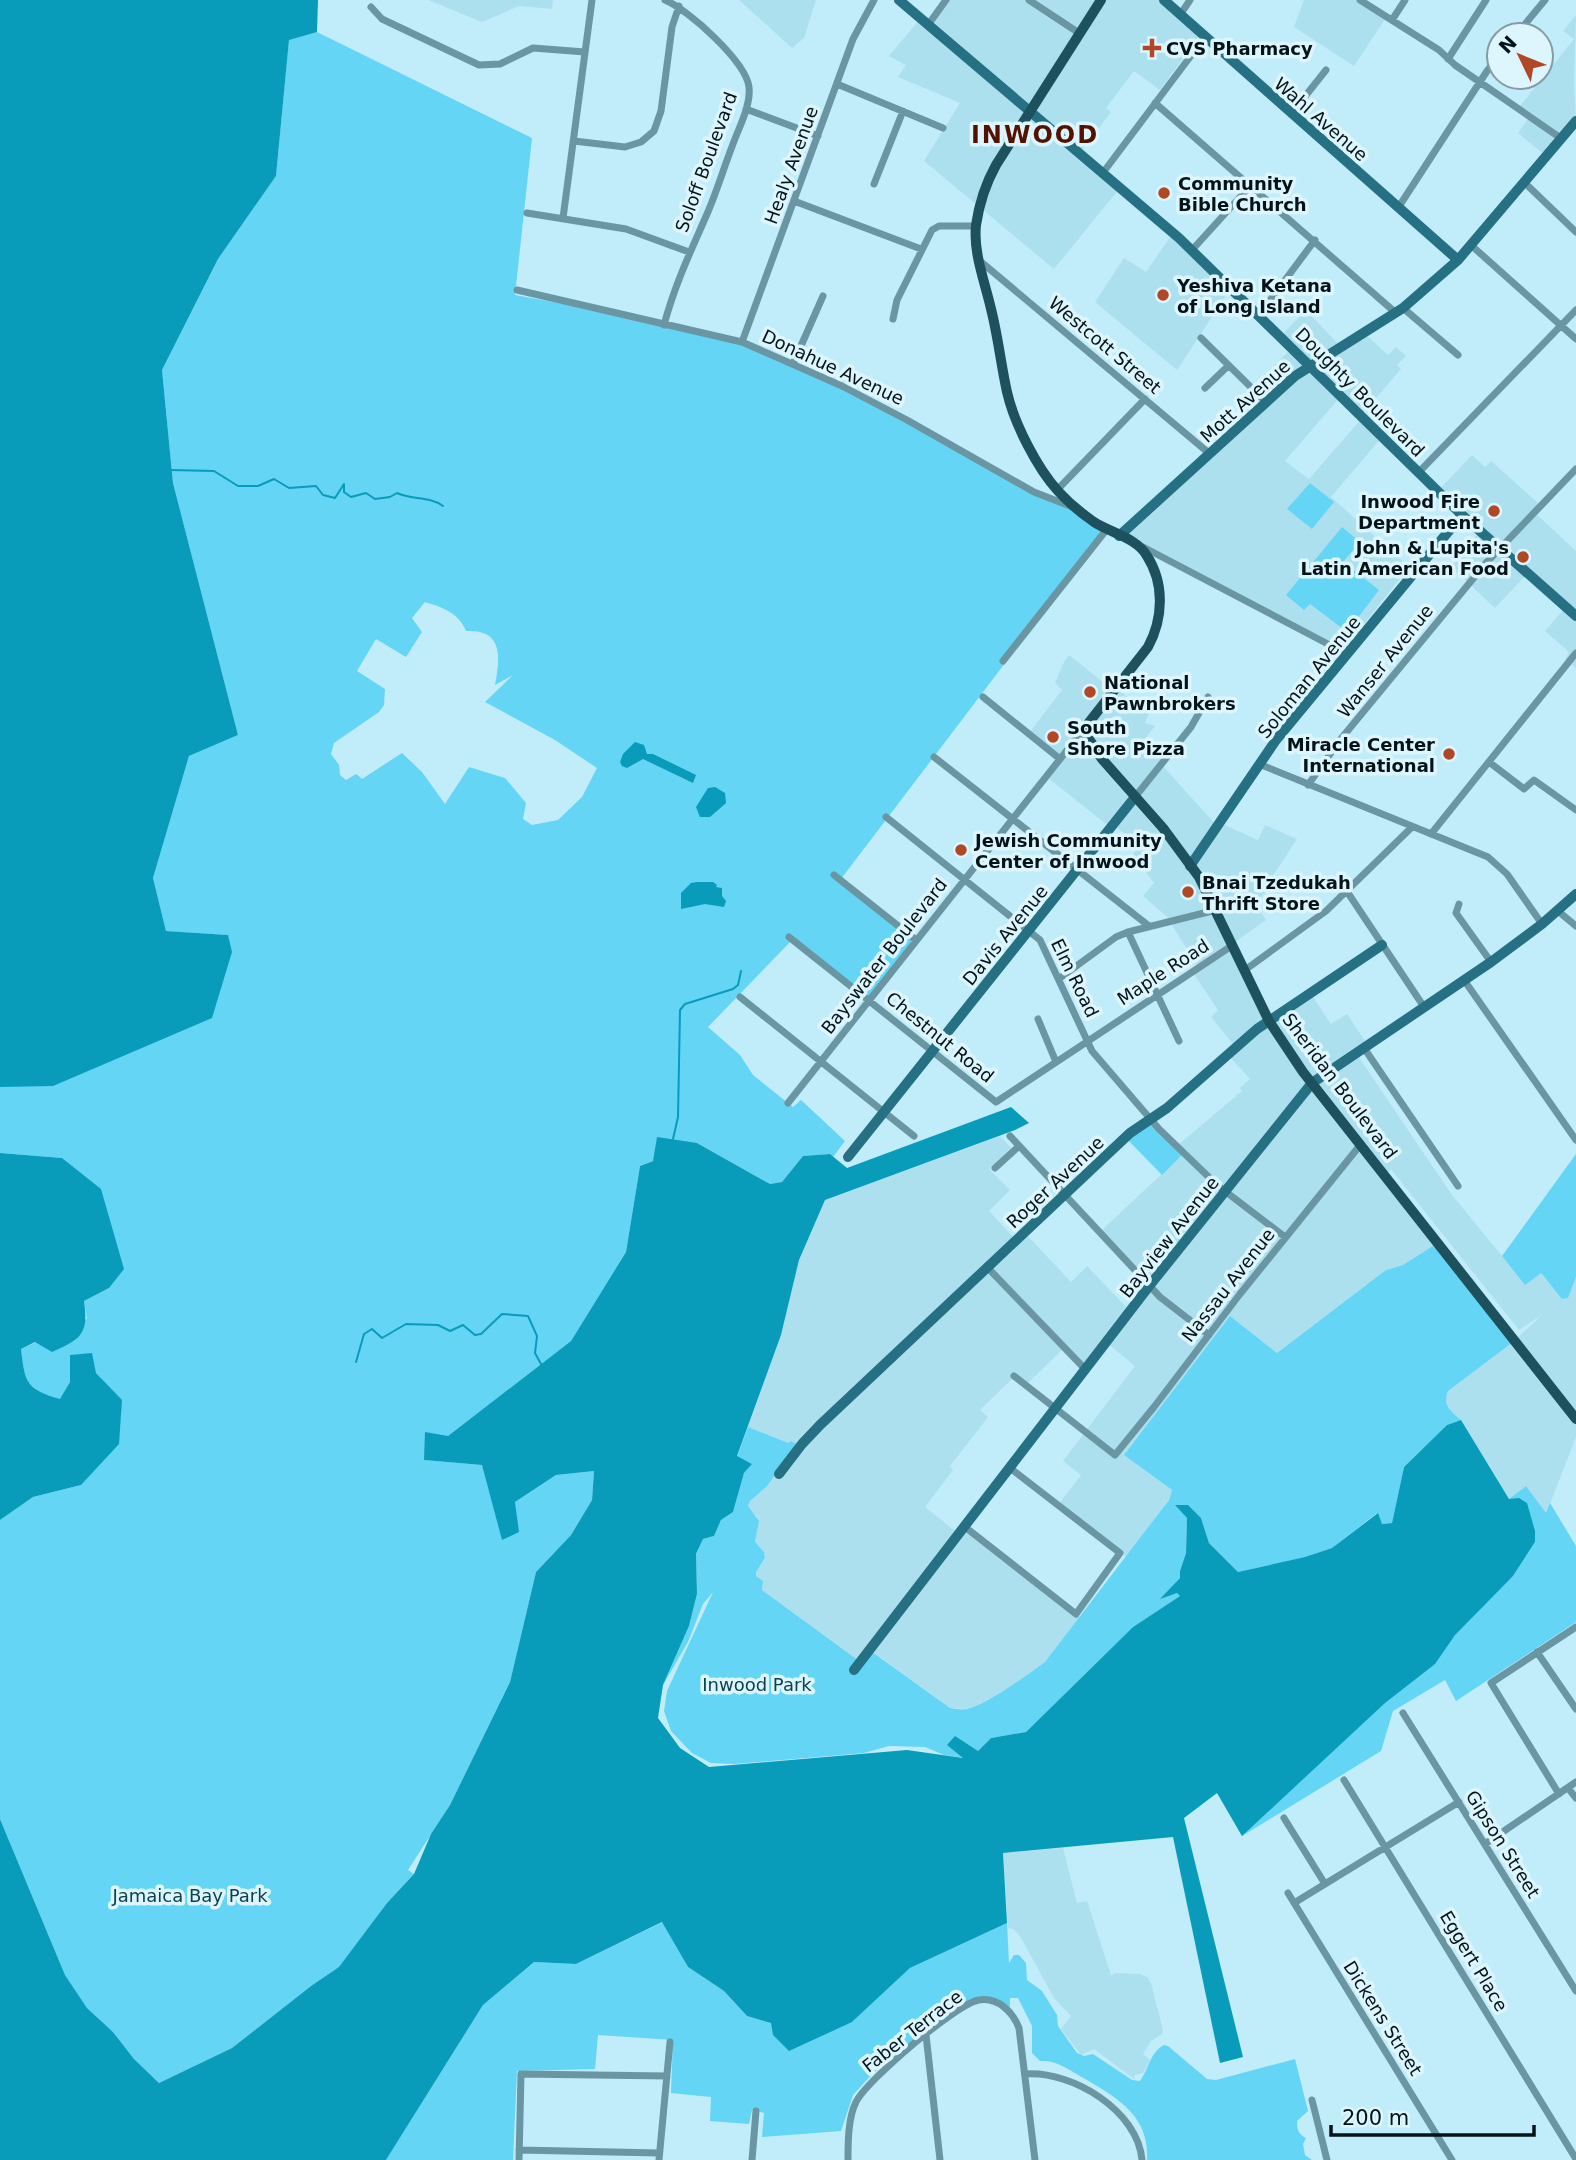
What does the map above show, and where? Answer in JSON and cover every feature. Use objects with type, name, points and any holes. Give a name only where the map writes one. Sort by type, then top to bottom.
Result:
[{"type":"main road","points":[[1083,730],[1148,647],[1156,632],[1160,615],[1158,585],[1149,560],[1135,543],[1077,509],[1057,490],[1038,464],[1007,395],[979,260],[976,226],[991,174],[1101,0]]},
{"type":"main road","name":"Sheridan Boulevard","points":[[1083,730],[1102,759],[1163,828],[1191,866],[1216,910],[1269,1021],[1312,1083],[1576,1419]]},
{"type":"street","points":[[563,218],[592,0]]},
{"type":"street","name":"Soloff Boulevard","points":[[664,325],[674,287],[708,212],[746,109],[749,90],[743,70],[680,6],[666,0]]},
{"type":"street","name":"Healy Avenue","points":[[742,342],[853,39],[874,0]]},
{"type":"street","name":"Doughty Boulevard","points":[[900,0],[1192,250],[1462,515],[1576,616]]},
{"type":"street","points":[[929,25],[946,0]]},
{"type":"street","points":[[1029,0],[1079,33]]},
{"type":"street","name":"Wahl Avenue","points":[[1164,0],[1458,260]]},
{"type":"street","points":[[1180,15],[1190,0]]},
{"type":"street","points":[[1360,0],[1439,50],[1480,83],[1562,139]]},
{"type":"street","points":[[1392,20],[1405,0]]},
{"type":"street","points":[[1448,59],[1486,0]]},
{"type":"street","points":[[1528,21],[1545,0]]},
{"type":"street","points":[[574,141],[625,147],[641,142],[653,131],[661,111],[673,27],[680,6]]},
{"type":"street","points":[[371,7],[382,19],[479,65],[500,64],[533,48],[585,52]]},
{"type":"street","points":[[1102,174],[1205,37]]},
{"type":"street","points":[[1291,114],[1326,69]]},
{"type":"street","points":[[1398,208],[1485,76]]},
{"type":"street","points":[[837,83],[943,128]]},
{"type":"street","points":[[1155,103],[1399,310],[1458,355]]},
{"type":"street","points":[[746,109],[818,136]]},
{"type":"street","points":[[874,184],[903,111]]},
{"type":"street","name":"Mott Avenue","points":[[1119,536],[1310,364],[1399,310],[1458,260],[1576,121]]},
{"type":"street","points":[[1525,183],[1576,232]]},
{"type":"street","points":[[1192,250],[1251,185]]},
{"type":"street","points":[[794,201],[921,249]]},
{"type":"street","points":[[527,213],[626,229],[689,252]]},
{"type":"street","points":[[893,319],[897,300],[921,249],[936,226],[976,226]]},
{"type":"street","points":[[1259,315],[1315,240]]},
{"type":"street","points":[[1472,246],[1576,339]]},
{"type":"street","name":"Westcott Street","points":[[979,260],[1210,454]]},
{"type":"street","name":"Donahue Avenue","points":[[517,290],[742,342],[905,419],[1034,492],[1077,509]]},
{"type":"street","points":[[793,364],[823,296]]},
{"type":"street","points":[[1419,472],[1576,310]]},
{"type":"street","points":[[1201,338],[1266,402]]},
{"type":"street","points":[[1205,388],[1227,366]]},
{"type":"street","points":[[1057,490],[1145,399]]},
{"type":"street","name":"Wanser Avenue","points":[[1308,785],[1340,740],[1499,548],[1576,468]]},
{"type":"street","name":"Soloman Avenue","points":[[1191,866],[1276,740],[1462,515]]},
{"type":"street","points":[[1003,661],[1107,529]]},
{"type":"street","points":[[1135,543],[1347,654]]},
{"type":"street","points":[[1431,834],[1576,653]]},
{"type":"street","points":[[983,697],[1060,758]]},
{"type":"street","name":"Davis Avenue","points":[[848,1157],[1191,727],[1208,697]]},
{"type":"street","name":"Bayswater Boulevard","points":[[788,1102],[1083,730]]},
{"type":"street","points":[[934,757],[1149,926]]},
{"type":"street","points":[[1489,762],[1524,789],[1534,780],[1576,810]]},
{"type":"street","points":[[1259,764],[1479,852],[1498,864],[1542,924]]},
{"type":"street","name":"Elm Road","points":[[886,817],[1044,944],[1092,1051],[1103,1065],[1150,1119],[1217,1185],[1285,1237]]},
{"type":"street","points":[[1245,970],[1308,925],[1412,827]]},
{"type":"street","points":[[834,875],[916,940]]},
{"type":"street","points":[[1346,890],[1424,1007]]},
{"type":"street","name":"Bayview Avenue","points":[[854,1670],[1150,1285],[1312,1083],[1491,962],[1542,924],[1576,894]]},
{"type":"street","points":[[1459,904],[1456,913],[1491,962]]},
{"type":"street","points":[[1060,978],[1116,937],[1216,910]]},
{"type":"street","points":[[1558,911],[1576,926]]},
{"type":"street","points":[[1128,932],[1179,1041]]},
{"type":"street","name":"Chestnut Road","points":[[789,937],[996,1102],[1006,1096]]},
{"type":"street","name":"Maple Road","points":[[1006,1096],[1233,945]]},
{"type":"street","name":"Roger Avenue","points":[[779,1474],[820,1425],[1130,1133],[1167,1108],[1251,1033],[1382,945]]},
{"type":"street","points":[[1464,980],[1576,1140]]},
{"type":"street","points":[[740,997],[914,1136]]},
{"type":"street","points":[[1038,1019],[1056,1062]]},
{"type":"street","points":[[1364,1048],[1458,1186]]},
{"type":"street","points":[[1010,1136],[1160,1297],[1209,1335]]},
{"type":"street","name":"Nassau Avenue","points":[[1055,1409],[1115,1455],[1361,1144]]},
{"type":"street","points":[[995,1168],[1019,1146]]},
{"type":"street","points":[[988,1267],[1086,1369]]},
{"type":"street","points":[[1014,1376],[1055,1409]]},
{"type":"street","points":[[965,1527],[1076,1614],[1120,1553],[1010,1468]]},
{"type":"street","points":[[1559,1794],[1492,1683],[1576,1627]]},
{"type":"street","points":[[1537,1652],[1576,1709]]},
{"type":"street","name":"Gipson Street","points":[[1403,1713],[1576,1991]]},
{"type":"street","name":"Eggert Place","points":[[1344,1780],[1576,2159]]},
{"type":"street","points":[[1485,1844],[1576,1782]]},
{"type":"street","points":[[1568,1788],[1576,1798]]},
{"type":"street","points":[[1294,1903],[1459,1802]]},
{"type":"street","points":[[1284,1818],[1325,1884]]},
{"type":"street","name":"Dickens Street","points":[[1287,1893],[1452,2160]]},
{"type":"street","name":"Faber Terrace","points":[[848,2160],[855,2103],[879,2074],[963,2007],[977,2000],[991,2001],[1010,2011],[1019,2028],[1026,2074]]},
{"type":"street","points":[[926,2035],[940,2160]]},
{"type":"street","points":[[519,2150],[659,2157],[670,2042]]},
{"type":"street","points":[[519,2160],[521,2074],[667,2076]]},
{"type":"street","points":[[1035,2160],[1026,2074],[1048,2074],[1066,2079],[1105,2102],[1132,2127],[1141,2147],[1142,2160]]},
{"type":"street","points":[[1312,2100],[1327,2160]]},
{"type":"street","points":[[752,2160],[756,2111]]},
{"type":"shaded area","points":[[0,0],[318,0],[317,32],[289,40],[276,176],[218,259],[162,370],[173,483],[238,735],[189,756],[153,878],[166,931],[228,935],[232,952],[212,1018],[53,1086],[0,1087]]},
{"type":"shaded area","points":[[428,0],[553,0],[552,9],[519,6],[482,22]]},
{"type":"shaded area","points":[[739,0],[816,0],[804,38],[792,48]]},
{"type":"shaded area","points":[[942,0],[1166,0],[1202,32],[1160,90],[1134,71],[1106,108],[1111,112],[1080,153],[1119,189],[1054,269],[924,161],[960,103],[898,77],[906,65],[889,56],[920,19],[925,23]]},
{"type":"shaded area","points":[[1304,0],[1355,0],[1385,19],[1354,66],[1294,27]]},
{"type":"shaded area","points":[[1576,15],[1576,120],[1546,156],[1518,133],[1531,115],[1520,106],[1532,91],[1555,91],[1555,63],[1574,39],[1563,31]]},
{"type":"shaded area","name":"Yeshiva Ketana of Long Island","points":[[1173,233],[1231,288],[1177,370],[1095,302],[1124,258],[1146,272]]},
{"type":"shaded area","points":[[1306,310],[1339,345],[1310,362],[1282,335]]},
{"type":"shaded area","points":[[1364,333],[1388,355],[1396,347],[1406,356],[1397,365],[1401,369],[1362,414],[1312,364]]},
{"type":"shaded area","points":[[1291,349],[1307,364],[1278,388],[1264,375]]},
{"type":"shaded area","points":[[1305,369],[1341,396],[1285,461],[1309,479],[1363,417],[1382,437],[1331,497],[1409,567],[1345,648],[1119,536]]},
{"type":"shaded area","points":[[1472,455],[1485,467],[1491,461],[1538,503],[1533,511],[1576,551],[1576,668],[1565,659],[1569,652],[1545,631],[1564,609],[1526,575],[1495,608],[1451,567],[1479,532],[1437,492]]},
{"type":"shaded area","points":[[1069,655],[1114,691],[1117,689],[1149,714],[1145,723],[1155,726],[1146,737],[1167,756],[1161,764],[1217,826],[1220,823],[1258,840],[1265,825],[1297,839],[1266,886],[1269,889],[1255,903],[1266,920],[1234,943],[1271,1022],[1311,994],[1331,1024],[1347,1014],[1369,1047],[1358,1055],[1362,1062],[1452,1195],[1525,1284],[1540,1273],[1562,1298],[1568,1298],[1576,1277],[1576,1437],[1546,1514],[1526,1486],[1509,1499],[1461,1420],[1447,1408],[1445,1399],[1448,1391],[1513,1342],[1543,1314],[1519,1330],[1391,1169],[1385,1176],[1436,1244],[1403,1265],[1386,1270],[1277,1353],[1230,1316],[1124,1455],[1172,1490],[1169,1499],[1127,1557],[1059,1504],[1081,1475],[1063,1461],[1135,1366],[1107,1343],[1086,1371],[1064,1348],[1025,1386],[1013,1378],[980,1410],[988,1417],[950,1466],[953,1470],[925,1507],[959,1534],[964,1528],[1080,1617],[1045,1662],[1022,1681],[976,1706],[965,1709],[950,1708],[869,1649],[859,1661],[762,1590],[763,1585],[756,1576],[756,1571],[765,1559],[764,1552],[755,1543],[757,1517],[748,1506],[770,1478],[788,1443],[748,1427],[781,1335],[799,1260],[825,1200],[1000,1136],[1011,1148],[989,1169],[1010,1190],[989,1211],[1016,1240],[1025,1233],[1071,1282],[1087,1266],[1131,1312],[1151,1285],[1101,1231],[1185,1152],[1178,1145],[1242,1091],[1240,1088],[1250,1079],[1229,1056],[1237,1049],[1211,1017],[1218,1010],[1193,973],[1199,968],[1170,922],[1172,921],[1143,896],[1154,883],[1133,854],[1139,846],[1114,825],[1111,828],[1047,777],[1061,758],[1029,733],[1062,690],[1055,683]]},
{"type":"shaded area","points":[[635,742],[644,745],[647,754],[653,754],[696,775],[693,783],[643,759],[627,768],[622,766],[620,762],[623,754]]},
{"type":"shaded area","points":[[715,787],[725,793],[726,803],[710,817],[700,817],[696,807],[708,788]]},
{"type":"shaded area","points":[[713,882],[716,887],[722,888],[722,896],[726,901],[724,907],[705,904],[681,909],[681,893],[691,883]]},
{"type":"shaded area","points":[[1011,1107],[1029,1123],[825,1200],[799,1260],[781,1335],[737,1456],[752,1464],[744,1473],[733,1512],[721,1520],[714,1536],[703,1539],[696,1554],[697,1594],[689,1626],[663,1685],[658,1718],[680,1748],[709,1767],[907,1750],[963,1758],[947,1745],[955,1736],[978,1751],[991,1738],[1026,1732],[1133,1627],[1180,1596],[1177,1593],[1160,1599],[1180,1578],[1186,1553],[1187,1518],[1175,1505],[1188,1505],[1201,1518],[1209,1543],[1238,1572],[1305,1557],[1332,1548],[1378,1513],[1382,1524],[1392,1523],[1404,1467],[1447,1425],[1461,1420],[1509,1499],[1519,1498],[1527,1503],[1535,1531],[1535,1542],[1513,1576],[1455,1635],[1435,1664],[1385,1703],[1242,1836],[1217,1793],[1184,1818],[1243,2057],[1220,2063],[1173,1837],[1003,1853],[1007,1923],[910,1968],[852,2022],[789,2051],[773,2035],[771,2023],[747,2016],[724,1991],[688,1967],[662,1922],[576,1964],[534,1962],[483,2005],[386,2160],[0,2160],[0,1819],[65,1975],[87,2008],[113,2032],[134,2059],[159,2083],[232,2048],[339,1967],[387,1903],[414,1874],[431,1834],[450,1805],[510,1682],[536,1572],[571,1535],[592,1500],[594,1471],[556,1475],[515,1502],[519,1532],[502,1540],[482,1465],[424,1460],[425,1432],[448,1436],[571,1341],[626,1252],[640,1166],[653,1161],[657,1137],[697,1143],[770,1184],[782,1182],[803,1156],[830,1154],[847,1168]]},
{"type":"shaded area","points":[[0,1153],[62,1158],[101,1189],[124,1269],[109,1288],[84,1301],[84,1328],[76,1339],[52,1352],[35,1342],[21,1349],[29,1383],[40,1392],[60,1399],[70,1382],[70,1355],[92,1353],[96,1373],[122,1400],[119,1444],[81,1485],[33,1497],[0,1520]]},
{"type":"shaded area","points":[[1063,1848],[1077,1903],[1087,1901],[1111,1975],[1140,1974],[1147,1977],[1151,1983],[1163,2030],[1162,2034],[1151,2041],[1143,2054],[1150,2060],[1143,2073],[1135,2075],[1134,2079],[1094,2049],[1081,2055],[1061,2029],[1071,2016],[1054,1998],[1020,1936],[1008,1928],[1003,1853]]},
{"type":"green space","name":"Jamaica Bay Park","points":[[317,32],[532,138],[515,295],[631,316],[742,342],[835,383],[1042,496],[1077,509],[1107,529],[841,879],[918,939],[868,1001],[792,940],[708,1027],[740,1055],[753,1075],[793,1107],[801,1100],[845,1141],[833,1157],[830,1154],[803,1156],[782,1182],[770,1184],[697,1143],[640,1166],[626,1252],[571,1341],[448,1436],[424,1460],[482,1465],[518,1532],[515,1502],[556,1475],[594,1471],[592,1500],[571,1535],[536,1572],[510,1682],[450,1805],[408,1870],[414,1874],[387,1903],[340,1967],[311,1986],[232,2048],[159,2083],[134,2059],[113,2032],[87,2008],[65,1975],[0,1819],[0,1520],[33,1497],[81,1485],[122,1401],[96,1373],[70,1355],[70,1382],[61,1400],[34,1388],[26,1377],[21,1349],[87,1319],[84,1301],[109,1288],[62,1158],[0,1153],[0,1087],[7,1085],[228,935],[166,931],[153,878],[189,756],[238,735],[173,483],[162,370],[218,259],[276,176],[289,39]],"holes":[[[425,602],[454,615],[466,631],[478,632],[493,640],[498,656],[495,685],[513,675],[485,702],[555,740],[597,768],[582,797],[558,820],[532,825],[523,819],[526,803],[505,778],[469,767],[445,804],[422,772],[402,753],[362,779],[356,774],[346,780],[340,775],[339,765],[331,754],[334,743],[379,712],[384,705],[385,689],[357,671],[376,639],[406,657],[422,632],[412,618]]]},
{"type":"green space","points":[[1310,483],[1334,502],[1312,529],[1287,509]]},
{"type":"green space","points":[[1342,527],[1360,542],[1343,562],[1379,590],[1347,632],[1310,604],[1304,610],[1286,595]]},
{"type":"green space","points":[[1150,1120],[1183,1154],[1162,1175],[1126,1138]]},
{"type":"green space","points":[[1576,1154],[1576,1277],[1568,1298],[1562,1299],[1541,1273],[1525,1285],[1502,1256]]},
{"type":"green space","name":"Inwood Park","points":[[1436,1244],[1513,1342],[1448,1391],[1447,1404],[1461,1420],[1447,1425],[1404,1467],[1392,1523],[1382,1524],[1377,1513],[1332,1548],[1306,1557],[1238,1572],[1209,1543],[1201,1518],[1176,1506],[1187,1518],[1186,1553],[1180,1578],[1164,1596],[1177,1593],[1180,1596],[1133,1627],[1026,1732],[991,1738],[978,1751],[965,1758],[944,1755],[925,1747],[889,1746],[864,1753],[734,1764],[711,1763],[692,1753],[671,1731],[664,1711],[667,1691],[713,1592],[703,1604],[688,1642],[663,1685],[689,1626],[697,1594],[696,1554],[703,1539],[714,1536],[721,1520],[733,1512],[744,1473],[752,1464],[737,1457],[748,1427],[797,1444],[767,1486],[748,1506],[759,1521],[755,1542],[764,1552],[765,1558],[756,1576],[763,1581],[762,1590],[859,1661],[868,1649],[950,1708],[967,1709],[996,1696],[1045,1662],[1169,1500],[1172,1490],[1124,1455],[1230,1316],[1277,1353],[1386,1270],[1403,1265]]},
{"type":"green space","points":[[1526,1486],[1546,1513],[1550,1503],[1576,1546],[1576,1622],[1456,1701],[1445,1680],[1393,1711],[1381,1751],[1242,1836],[1219,1795],[1513,1576],[1535,1542],[1509,1499]]},
{"type":"green space","points":[[663,1922],[688,1967],[724,1991],[747,2016],[772,2023],[852,2022],[910,1968],[1007,1923],[1009,1963],[1014,1955],[1019,1955],[1026,1963],[1027,1980],[1042,1991],[1057,2015],[1058,2026],[1077,2053],[1084,2056],[1093,2054],[1132,2080],[1140,2081],[1153,2056],[1164,2045],[1207,2079],[1216,2080],[1295,2059],[1308,2111],[1297,2121],[1297,2126],[1306,2138],[1303,2144],[1305,2155],[1312,2160],[1147,2160],[1143,2130],[1127,2108],[1070,2070],[1056,2063],[1040,2061],[1032,2053],[1032,2026],[1018,1998],[1010,1998],[1010,2008],[977,1998],[952,2010],[874,2072],[853,2095],[841,2131],[762,2137],[764,2113],[752,2110],[749,2124],[710,2121],[711,2097],[671,2093],[673,2040],[598,2035],[595,2069],[517,2071],[513,2160],[386,2160],[483,2005],[534,1962],[576,1964]]},
{"type":"waterway","points":[[171,470],[214,471],[238,486],[258,486],[274,479],[289,488],[316,486],[323,495],[335,498],[344,484],[344,492],[351,497],[366,493],[375,499],[397,493],[443,506]]},
{"type":"waterway","points":[[673,1139],[678,1117],[680,1010],[685,1004],[733,989],[738,985],[741,971]]},
{"type":"waterway","points":[[356,1362],[364,1334],[372,1329],[382,1338],[406,1324],[438,1325],[450,1331],[463,1325],[475,1335],[481,1334],[502,1314],[528,1316],[537,1336],[535,1353],[541,1364]]},
{"type":"place","name":"CVS Pharmacy","points":[[1152,48]]},
{"type":"place","name":"Community Bible Church","points":[[1164,193]]},
{"type":"place","name":"Yeshiva Ketana of Long Island","points":[[1163,295]]},
{"type":"place","name":"Inwood Fire Department","points":[[1494,511]]},
{"type":"place","name":"John & Lupita's Latin American Food","points":[[1523,557]]},
{"type":"place","name":"National Pawnbrokers","points":[[1090,692]]},
{"type":"place","name":"South Shore Pizza","points":[[1053,737]]},
{"type":"place","name":"Miracle Center International","points":[[1449,754]]},
{"type":"place","name":"Jewish Community Center of Inwood","points":[[961,850]]},
{"type":"place","name":"Bnai Tzedukah Thrift Store","points":[[1188,892]]},
{"type":"district","name":"INWOOD","points":[[1035,135]]}]
